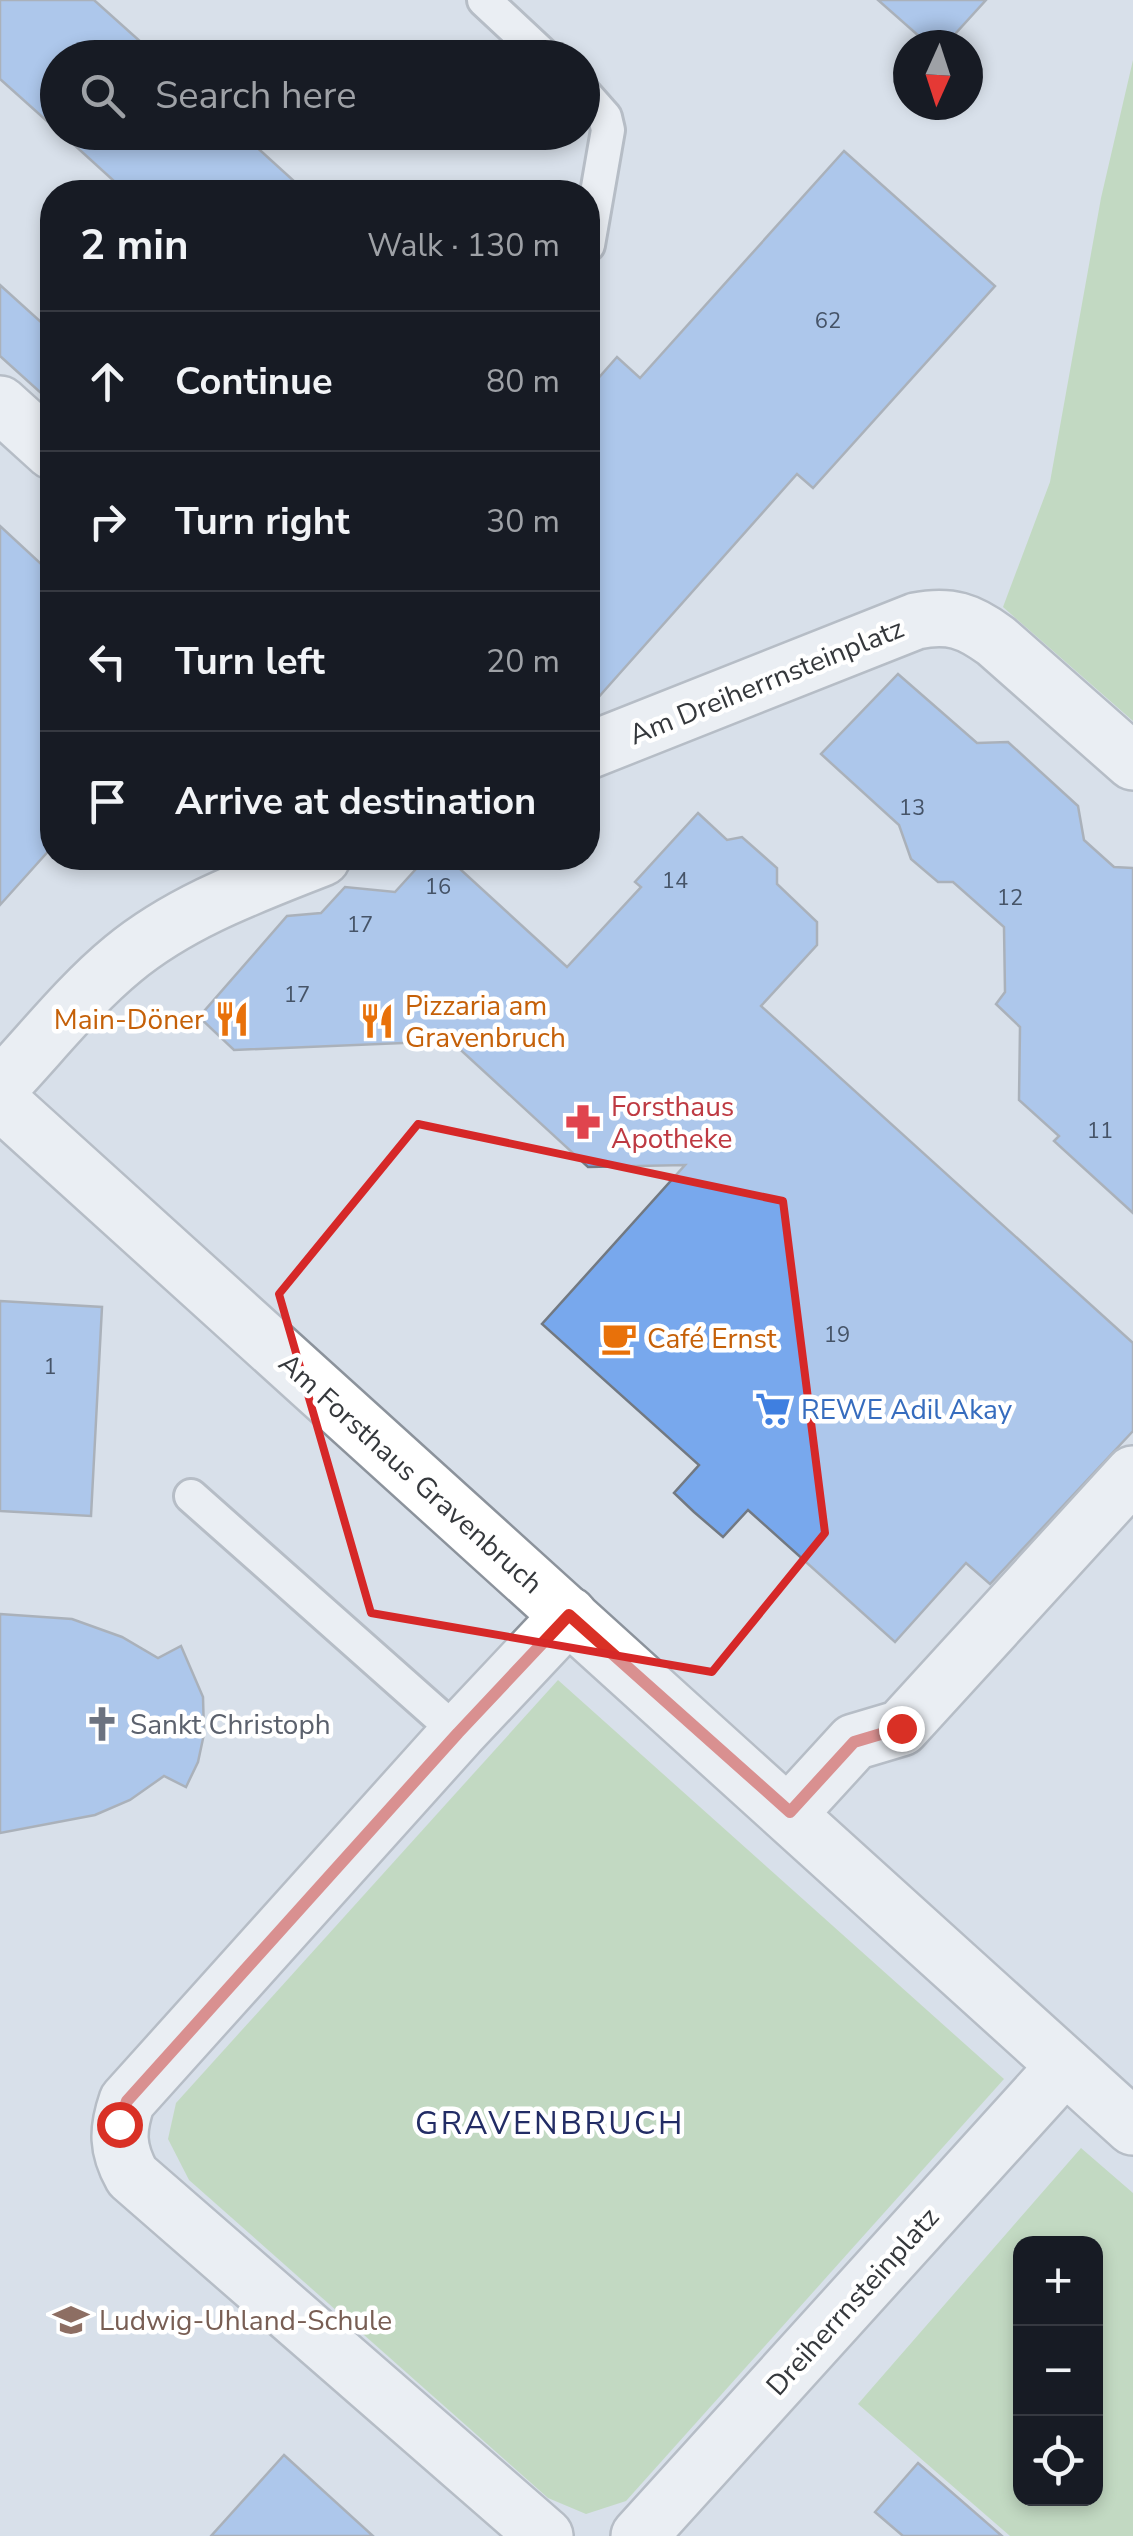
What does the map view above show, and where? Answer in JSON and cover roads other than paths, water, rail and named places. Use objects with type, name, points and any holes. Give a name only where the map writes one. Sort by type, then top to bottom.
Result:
[{"type":"street","points":[[0,404],[40,441]]},
{"type":"street","name":"Am Dreiherrnsteinplatz","points":[[600,746],[898,628],[935,617],[952,617],[974,624],[996,641],[1133,762]]},
{"type":"street","points":[[0,1087],[122,959],[176,922],[292,870]]},
{"type":"street","name":"Am Forsthaus Gravenbruch","points":[[0,1102],[790,1812],[1133,2127]]},
{"type":"street","points":[[790,1812],[854,1742],[901,1728],[1133,1474]]},
{"type":"street","points":[[545,2536],[132,2176],[120,2155],[119,2124],[127,2101],[569,1615]]},
{"type":"street","name":"Dreiherrnsteinplatz","points":[[639,2536],[1065,2066]]},
{"type":"lane","points":[[484,0],[527,40]]},
{"type":"lane","points":[[599,180],[608,130],[600,112]]},
{"type":"lane","points":[[191,1496],[458,1733]]},
{"type":"place","name":"Main-Döner","points":[[232,1019]]},
{"type":"place","name":"Pizzaria am Gravenbruch","points":[[377,1021]]},
{"type":"place","name":"Forsthaus Apotheke","points":[[583,1122]]},
{"type":"place","name":"Café Ernst","points":[[619,1338]]},
{"type":"place","name":"REWE Adil Akay","points":[[773,1409]]},
{"type":"place","name":"Sankt Christoph","points":[[102,1724]]},
{"type":"place","name":"Ludwig-Uhland-Schule","points":[[71,2320]]},
{"type":"district","name":"GRAVENBRUCH","points":[[550,2123]]}]
